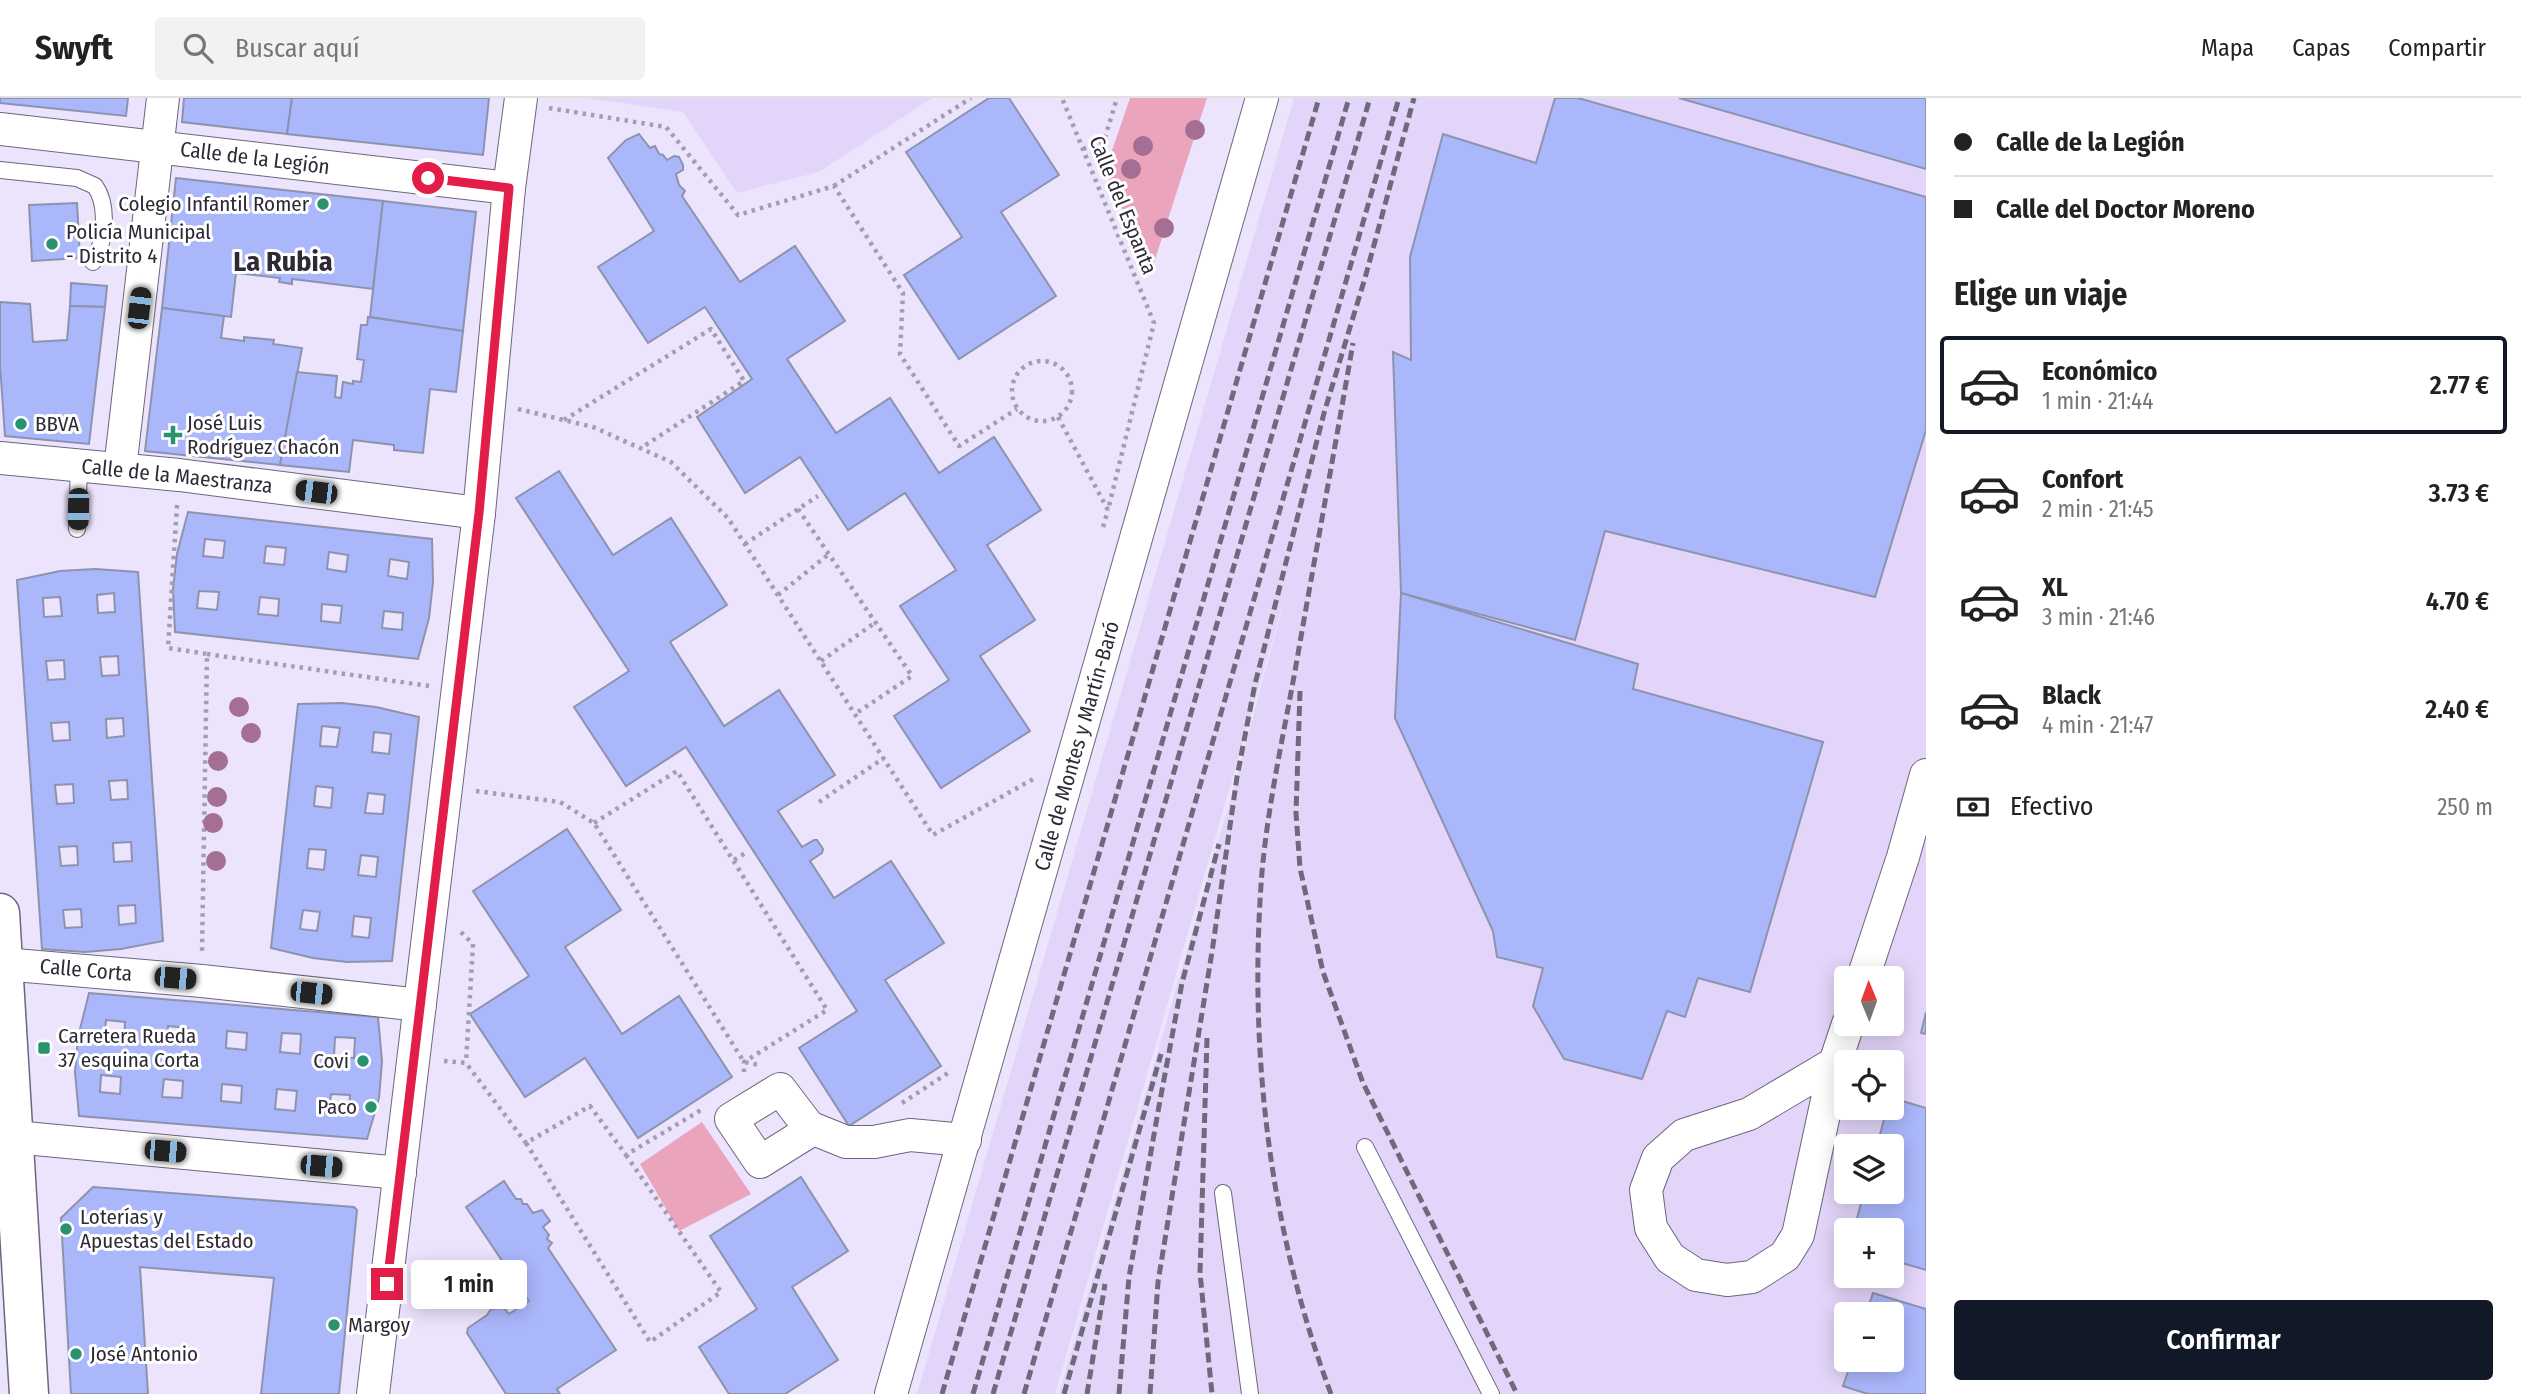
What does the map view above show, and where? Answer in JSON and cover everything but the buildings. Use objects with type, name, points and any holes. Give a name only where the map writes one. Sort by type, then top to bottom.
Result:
[{"type":"street","points":[[120,469],[163,98]]},
{"type":"street","name":"Calle de Montes y Martín-Baró","points":[[891,1394],[1262,98]]},
{"type":"street","points":[[373,1394],[479,513],[509,188],[520,101]]},
{"type":"street","name":"Calle de la Legión","points":[[0,129],[509,188]]},
{"type":"street","name":"Calle de la Maestranza","points":[[0,458],[179,475],[479,513]]},
{"type":"street","points":[[1868,966],[1915,861],[1926,775]]},
{"type":"street","points":[[0,913],[10,1161],[29,1394]]},
{"type":"street","name":"Calle Corta","points":[[3,964],[202,981],[420,1005]]},
{"type":"street","points":[[1835,1063],[1798,1235],[1785,1256],[1752,1277],[1727,1280],[1696,1275],[1670,1258],[1651,1228],[1646,1190],[1658,1158],[1684,1135],[1749,1114],[1835,1063]]},
{"type":"street","points":[[813,1129],[846,1142],[874,1142],[910,1135],[965,1140]]},
{"type":"street","points":[[10,1161],[400,1173]]},
{"type":"lane","points":[[0,170],[77,178],[95,186],[103,202],[104,217],[100,249],[93,262]]},
{"type":"lane","points":[[77,529],[79,465]]},
{"type":"lane","points":[[1366,1147],[1491,1394]]},
{"type":"lane","points":[[1223,1193],[1250,1394]]},
{"type":"path","points":[[520,101],[666,127],[738,215],[834,186],[971,98]]},
{"type":"path","name":"Calle del Espanta","points":[[1062,98],[1154,323],[1108,510]]},
{"type":"path","points":[[1083,149],[1104,141],[1117,98]]},
{"type":"path","points":[[834,186],[903,293],[900,354],[959,446],[1017,409]]},
{"type":"path","points":[[564,421],[711,329],[744,381],[641,448]]},
{"type":"path","points":[[1037,362],[1047,362],[1066,374],[1072,390],[1066,410],[1058,417],[1044,421],[1034,420],[1017,409],[1012,393],[1013,382],[1019,371],[1037,362]]},
{"type":"path","points":[[489,402],[593,427],[671,462],[728,518],[933,835],[1036,778],[1032,791]]},
{"type":"path","points":[[1058,417],[1108,510],[1100,537]]},
{"type":"path","points":[[179,475],[168,648],[457,691]]},
{"type":"path","points":[[745,544],[818,496]]},
{"type":"path","points":[[798,509],[912,676],[855,715]]},
{"type":"path","points":[[778,596],[829,554]]},
{"type":"path","points":[[821,661],[876,622]]},
{"type":"path","points":[[202,981],[207,654]]},
{"type":"path","points":[[819,802],[884,758]]},
{"type":"path","points":[[594,823],[677,771],[734,860],[827,1010],[744,1062]]},
{"type":"path","points":[[446,787],[560,802],[594,823],[744,1062],[744,1084]]},
{"type":"path","points":[[734,860],[747,852]]},
{"type":"path","points":[[432,905],[473,944],[466,1063],[526,1143],[650,1342],[721,1292],[590,1106],[526,1143]]},
{"type":"path","points":[[413,1059],[466,1063]]},
{"type":"path","points":[[744,1062],[765,1066]]},
{"type":"path","points":[[897,1107],[952,1070]]},
{"type":"path","points":[[626,1155],[709,1105]]},
{"type":"shaded area","points":[[586,98],[932,98],[819,172],[737,193],[683,112]]},
{"type":"shaded area","points":[[1130,98],[1207,98],[1151,272],[1105,171]]},
{"type":"shaded area","points":[[1294,98],[1926,98],[1926,1394],[1059,1394],[1237,777],[1287,589],[1055,1394],[917,1394]]},
{"type":"shaded area","points":[[702,1122],[751,1194],[679,1231],[640,1164]]},
{"type":"railway","points":[[942,1394],[1319,98]]},
{"type":"railway","points":[[973,1394],[1349,98]]},
{"type":"railway","points":[[993,1394],[1370,98]]},
{"type":"railway","points":[[1024,1394],[1399,98]]},
{"type":"railway","points":[[1150,1394],[1158,1282],[1212,952],[1237,777],[1255,684],[1324,413],[1365,278],[1414,98]]},
{"type":"railway","points":[[1331,1394],[1292,1268],[1278,1203],[1261,1071],[1258,938],[1262,872],[1272,796],[1353,343]]},
{"type":"railway","points":[[1300,691],[1296,813],[1300,868],[1323,972],[1363,1083],[1517,1394]]},
{"type":"railway","points":[[1119,1394],[1129,1277],[1159,1106],[1182,983],[1219,844]]},
{"type":"railway","points":[[1207,1038],[1200,1273],[1212,1394]]},
{"type":"railway","points":[[1064,1394],[1161,1054]]},
{"type":"railway","points":[[1087,1394],[1105,1284]]},
{"type":"place","name":"Colegio Infantil Romer","points":[[323,204]]},
{"type":"place","name":"Policía Municipal - Distrito 4","points":[[52,244]]},
{"type":"place","name":"BBVA","points":[[21,424]]},
{"type":"place","name":"José Luis Rodríguez Chacón","points":[[173,435]]},
{"type":"place","name":"Carretera Rueda 37 esquina Corta","points":[[44,1048]]},
{"type":"place","name":"Covi","points":[[363,1061]]},
{"type":"place","name":"Paco","points":[[371,1107]]},
{"type":"place","name":"Loterías y Apuestas del Estado","points":[[66,1229]]},
{"type":"place","name":"Margoy","points":[[334,1325]]},
{"type":"place","name":"José Antonio","points":[[76,1354]]},
{"type":"district","name":"La Rubia","points":[[283,261]]},
{"type":"route","points":[[387,1284],[479,513],[509,188],[428,178]]}]
